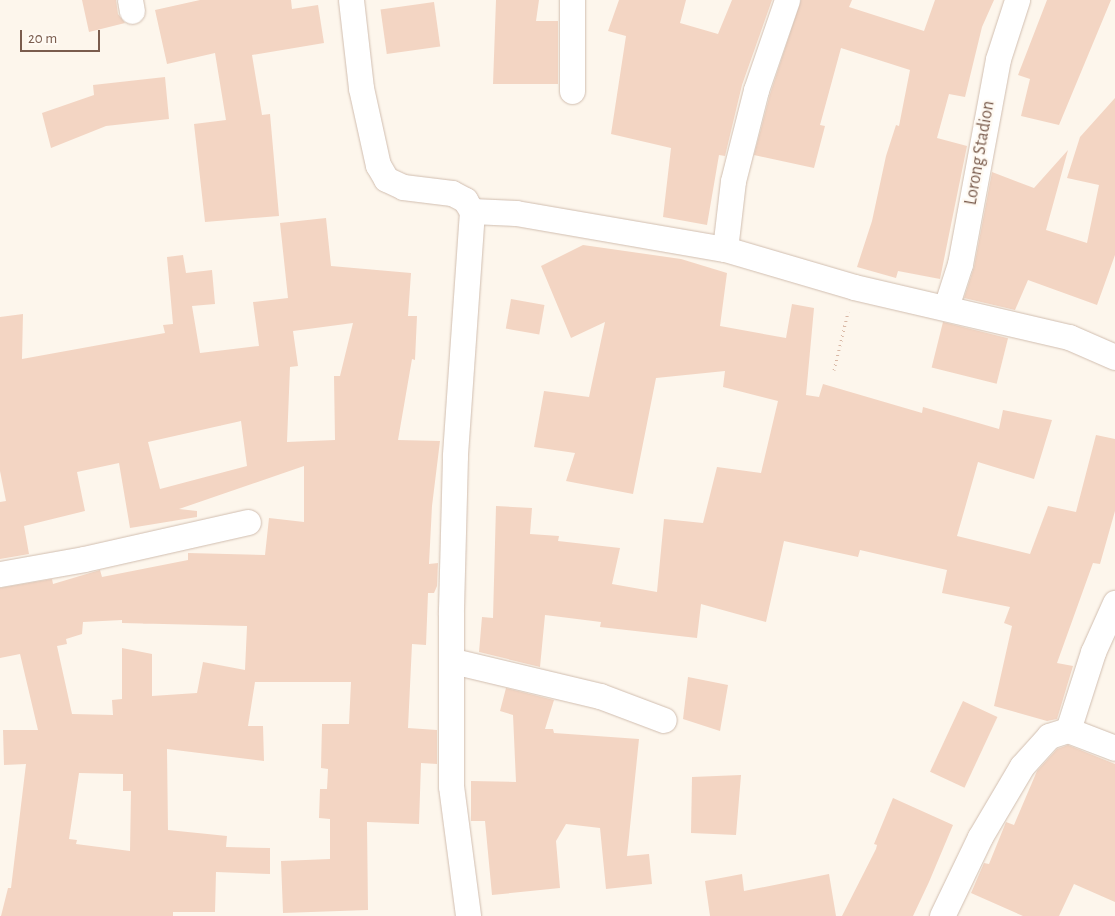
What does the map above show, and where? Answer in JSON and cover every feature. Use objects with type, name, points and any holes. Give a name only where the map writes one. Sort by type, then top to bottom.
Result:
[{"type":"street","points":[[351,0],[361,88],[378,165],[386,179],[404,187],[452,193],[465,200],[472,211],[455,456],[451,614],[453,661],[451,786],[468,916]]},
{"type":"street","points":[[572,0],[572,91]]},
{"type":"street","points":[[725,249],[733,181],[756,90],[787,0]]},
{"type":"street","name":"Lorong Stadion","points":[[946,307],[960,264],[998,60],[1017,0]]},
{"type":"street","points":[[472,211],[525,215],[725,249],[854,287],[1069,337],[1115,356]]},
{"type":"street","points":[[0,574],[84,559],[248,522]]},
{"type":"street","points":[[1068,730],[1093,652],[1115,603]]},
{"type":"street","points":[[453,661],[600,696],[664,720]]},
{"type":"street","points":[[942,916],[980,837],[1018,772],[1049,736],[1068,730],[1115,748]]},
{"type":"path","points":[[834,370],[854,287]]},
{"type":"building","points":[[82,0],[116,0],[118,14],[125,23],[89,32]]},
{"type":"building","points":[[200,0],[291,0],[292,9],[318,5],[324,43],[252,55],[262,115],[270,114],[279,216],[205,222],[194,124],[226,120],[215,53],[167,64],[155,10]]},
{"type":"building","points":[[496,0],[539,0],[536,21],[558,21],[558,84],[493,84]]},
{"type":"building","points":[[619,0],[686,0],[680,23],[718,34],[732,0],[772,0],[742,85],[725,156],[719,155],[707,225],[663,217],[671,148],[611,134],[626,36],[608,31]]},
{"type":"building","points":[[801,0],[852,0],[849,7],[924,31],[935,0],[994,0],[982,27],[965,97],[949,94],[937,138],[967,146],[940,279],[898,271],[896,278],[857,267],[872,221],[886,156],[896,125],[899,126],[910,70],[841,48],[820,125],[825,126],[814,168],[754,155],[770,94]]},
{"type":"building","points":[[1047,0],[1111,0],[1059,125],[1021,116],[1030,79],[1018,75]]},
{"type":"building","points":[[434,2],[440,47],[387,54],[381,10]]},
{"type":"building","points":[[165,77],[169,119],[106,126],[51,148],[42,113],[94,95],[93,85]]},
{"type":"building","points":[[1115,98],[1115,255],[1097,305],[1028,280],[1015,310],[964,298],[974,267],[992,172],[1034,188],[1068,150],[1046,230],[1087,243],[1099,185],[1067,178],[1080,137]]},
{"type":"building","points":[[326,218],[331,266],[411,273],[408,316],[417,316],[415,360],[412,359],[398,440],[440,441],[432,506],[429,564],[438,563],[437,586],[434,593],[428,593],[426,645],[412,644],[408,728],[437,730],[437,764],[421,763],[419,824],[367,822],[368,910],[283,913],[281,861],[330,859],[330,819],[319,818],[320,789],[327,789],[328,769],[321,768],[322,724],[349,724],[351,682],[255,682],[248,726],[263,726],[264,761],[167,749],[168,830],[227,836],[226,847],[270,848],[270,874],[216,872],[215,912],[173,912],[173,916],[1,916],[8,888],[11,888],[26,764],[4,765],[3,730],[38,730],[20,654],[0,658],[0,588],[52,579],[53,584],[100,570],[102,577],[188,560],[188,553],[265,555],[269,518],[304,522],[304,466],[179,509],[197,511],[197,517],[130,528],[119,463],[77,472],[85,511],[24,526],[29,554],[0,559],[0,502],[6,501],[0,471],[0,317],[23,314],[22,359],[165,333],[163,325],[173,324],[167,257],[183,255],[186,273],[212,270],[215,304],[192,306],[200,353],[259,346],[253,302],[288,298],[280,223]],"holes":[[[353,323],[340,376],[334,376],[335,440],[287,442],[290,367],[298,366],[293,331]],[[241,421],[247,466],[160,489],[148,442]],[[122,620],[122,623],[247,626],[245,670],[203,662],[197,693],[152,696],[152,654],[122,648],[122,699],[112,700],[113,715],[72,714],[57,646],[67,644],[66,639],[82,634],[83,622]],[[79,773],[123,774],[123,791],[131,791],[130,851],[76,844],[77,840],[69,839]]]},
{"type":"building","points":[[583,245],[681,259],[727,273],[720,326],[786,338],[792,304],[814,308],[806,395],[819,397],[823,384],[922,413],[923,407],[999,429],[1003,410],[1052,420],[1034,479],[978,462],[957,536],[1030,554],[1048,506],[1076,512],[1096,435],[1115,439],[1115,511],[1100,564],[1093,563],[1057,663],[1073,666],[1057,719],[1047,721],[994,706],[1012,626],[1004,623],[1010,607],[942,593],[947,570],[860,550],[858,557],[784,541],[766,622],[701,604],[697,638],[600,627],[601,622],[545,615],[540,667],[479,652],[482,617],[493,618],[496,506],[532,508],[530,534],[559,536],[558,541],[620,548],[612,584],[657,592],[664,519],[703,523],[717,467],[761,473],[778,401],[723,387],[725,371],[656,378],[633,494],[566,481],[575,453],[534,447],[544,391],[589,397],[605,322],[571,338],[541,266]]},
{"type":"building","points":[[511,299],[544,305],[539,334],[506,329]]},
{"type":"building","points":[[943,322],[1008,338],[997,384],[932,368]]},
{"type":"building","points":[[688,677],[728,685],[720,731],[683,719]]},
{"type":"building","points":[[506,688],[554,700],[545,729],[553,729],[554,733],[639,739],[627,856],[649,854],[652,884],[606,889],[600,828],[566,824],[556,841],[560,888],[492,895],[485,821],[471,821],[471,781],[516,782],[513,715],[500,711]]},
{"type":"building","points":[[963,701],[997,717],[964,788],[930,772]]},
{"type":"building","points":[[1068,745],[1115,764],[1115,902],[1074,884],[1059,916],[1023,916],[971,893],[984,863],[989,864],[1006,822],[1014,825],[1037,771],[1057,749]]},
{"type":"building","points":[[741,775],[736,835],[691,833],[692,777]]},
{"type":"building","points":[[893,798],[953,825],[929,882],[913,916],[842,916],[876,849],[877,845],[874,844]]},
{"type":"building","points":[[742,874],[744,891],[829,874],[836,916],[710,916],[705,881]]}]
